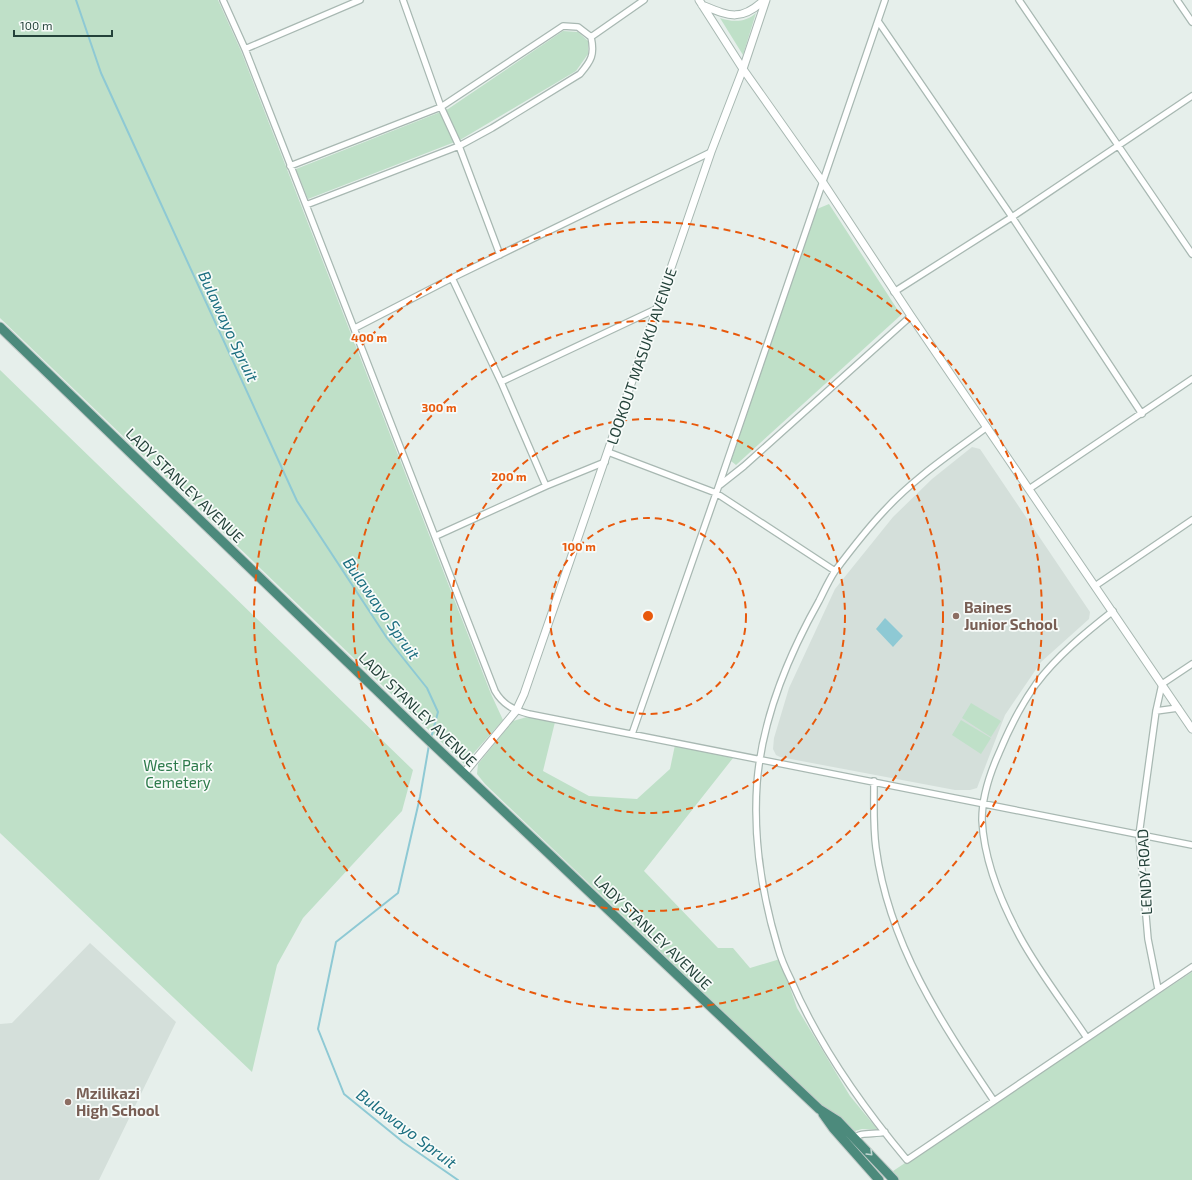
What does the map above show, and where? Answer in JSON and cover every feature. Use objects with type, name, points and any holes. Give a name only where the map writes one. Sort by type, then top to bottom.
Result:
[{"type":"highway","name":"LADY STANLEY AVENUE","points":[[0,327],[420,732],[465,772],[820,1109],[838,1122],[879,1180]]},
{"type":"highway","name":"LADY STANLEY AVENUE","points":[[851,1141],[894,1180]]},
{"type":"street","points":[[223,0],[355,328],[495,691],[506,705],[516,711],[759,760],[874,781],[983,805],[1192,845]]},
{"type":"street","points":[[244,49],[360,0]]},
{"type":"street","points":[[403,0],[441,107],[459,146],[500,255]]},
{"type":"street","points":[[591,37],[644,0]]},
{"type":"street","points":[[700,2],[718,12],[734,16],[750,12],[765,0]]},
{"type":"street","name":"LOOKOUT MASUKU AVENUE","points":[[465,772],[516,711],[526,686],[605,462],[711,152],[743,69],[765,0]]},
{"type":"street","points":[[632,734],[885,0]]},
{"type":"street","points":[[1019,0],[1192,254]]},
{"type":"street","points":[[1177,0],[1192,22]]},
{"type":"street","points":[[700,2],[743,69],[822,181],[894,292],[1113,611],[1192,729]]},
{"type":"street","points":[[878,21],[1012,217],[1142,414]]},
{"type":"street","points":[[290,166],[441,107],[562,26],[578,28],[591,37],[593,54],[580,74],[492,128],[459,146],[306,205]]},
{"type":"street","points":[[894,292],[1012,217],[1192,96]]},
{"type":"street","points":[[355,328],[452,278],[711,152]]},
{"type":"street","points":[[452,278],[501,382],[546,486]]},
{"type":"street","points":[[501,382],[658,308]]},
{"type":"street","points":[[719,485],[744,466],[911,316]]},
{"type":"street","points":[[1029,489],[1192,379]]},
{"type":"street","points":[[987,427],[927,471],[884,511],[835,571],[804,628],[787,667],[775,701],[759,760],[757,785],[757,844],[762,887],[778,950],[801,1004],[854,1094],[907,1160],[1192,967]]},
{"type":"street","points":[[608,452],[716,493],[835,571]]},
{"type":"street","points":[[436,536],[546,486],[605,462]]},
{"type":"street","points":[[1095,586],[1192,520]]},
{"type":"street","points":[[1087,1038],[1027,950],[1002,900],[991,870],[982,820],[983,805],[994,764],[1006,736],[1036,684],[1084,634],[1113,611]]},
{"type":"street","points":[[1162,684],[1192,664]]},
{"type":"street","name":"LENDY ROAD","points":[[1158,990],[1148,940],[1139,835],[1156,711],[1162,684]]},
{"type":"street","points":[[1156,711],[1178,708]]},
{"type":"street","points":[[874,781],[876,848],[888,905],[906,956],[955,1044],[994,1102]]},
{"type":"street","points":[[851,1141],[860,1134],[877,1134],[884,1132]]},
{"type":"shaded area","name":"Baines Junior School","points":[[972,447],[980,449],[1090,612],[1089,619],[1041,662],[1005,715],[977,788],[970,790],[955,790],[776,755],[773,749],[774,738],[789,688],[835,589],[893,517],[932,479]]},
{"type":"shaded area","name":"Mzilikazi High School","points":[[90,943],[176,1022],[99,1180],[0,1180],[0,1024],[12,1023]]},
{"type":"green space","points":[[0,0],[218,0],[241,51],[491,694],[503,720],[464,764],[0,318]]},
{"type":"green space","points":[[756,13],[743,55],[720,18],[738,21],[747,19]]},
{"type":"green space","points":[[563,31],[578,32],[588,41],[588,54],[576,71],[460,140],[308,199],[296,169],[448,109]]},
{"type":"green space","points":[[829,204],[901,315],[736,465],[731,461],[817,209]]},
{"type":"green space","name":"West Park Cemetery","points":[[0,370],[413,770],[402,811],[303,918],[277,965],[252,1072],[0,833]]},
{"type":"green space","points":[[971,703],[1001,721],[991,737],[962,718]]},
{"type":"green space","points":[[527,717],[555,722],[543,771],[589,796],[637,799],[670,769],[675,745],[733,758],[644,871],[718,948],[733,948],[750,968],[780,959],[797,1008],[850,1096],[878,1130],[862,1129],[855,1131],[841,1118],[820,1104],[485,784],[477,774],[478,764],[513,721]]},
{"type":"green space","points":[[961,720],[991,738],[981,754],[952,735]]},
{"type":"green space","points":[[1192,972],[1192,1180],[899,1180],[893,1171]]},
{"type":"water","points":[[885,618],[903,636],[893,647],[876,629]]},
{"type":"waterway","name":"Bulawayo Spruit","points":[[76,0],[101,73],[297,501],[387,638],[427,688],[438,712],[431,738]]},
{"type":"waterway","name":"Bulawayo Spruit","points":[[429,745],[420,797],[398,893],[336,942],[318,1029],[344,1094],[403,1142],[458,1180]]},
{"type":"place","name":"Baines Junior School","points":[[956,616]]},
{"type":"place","name":"Mzilikazi High School","points":[[68,1102]]}]
